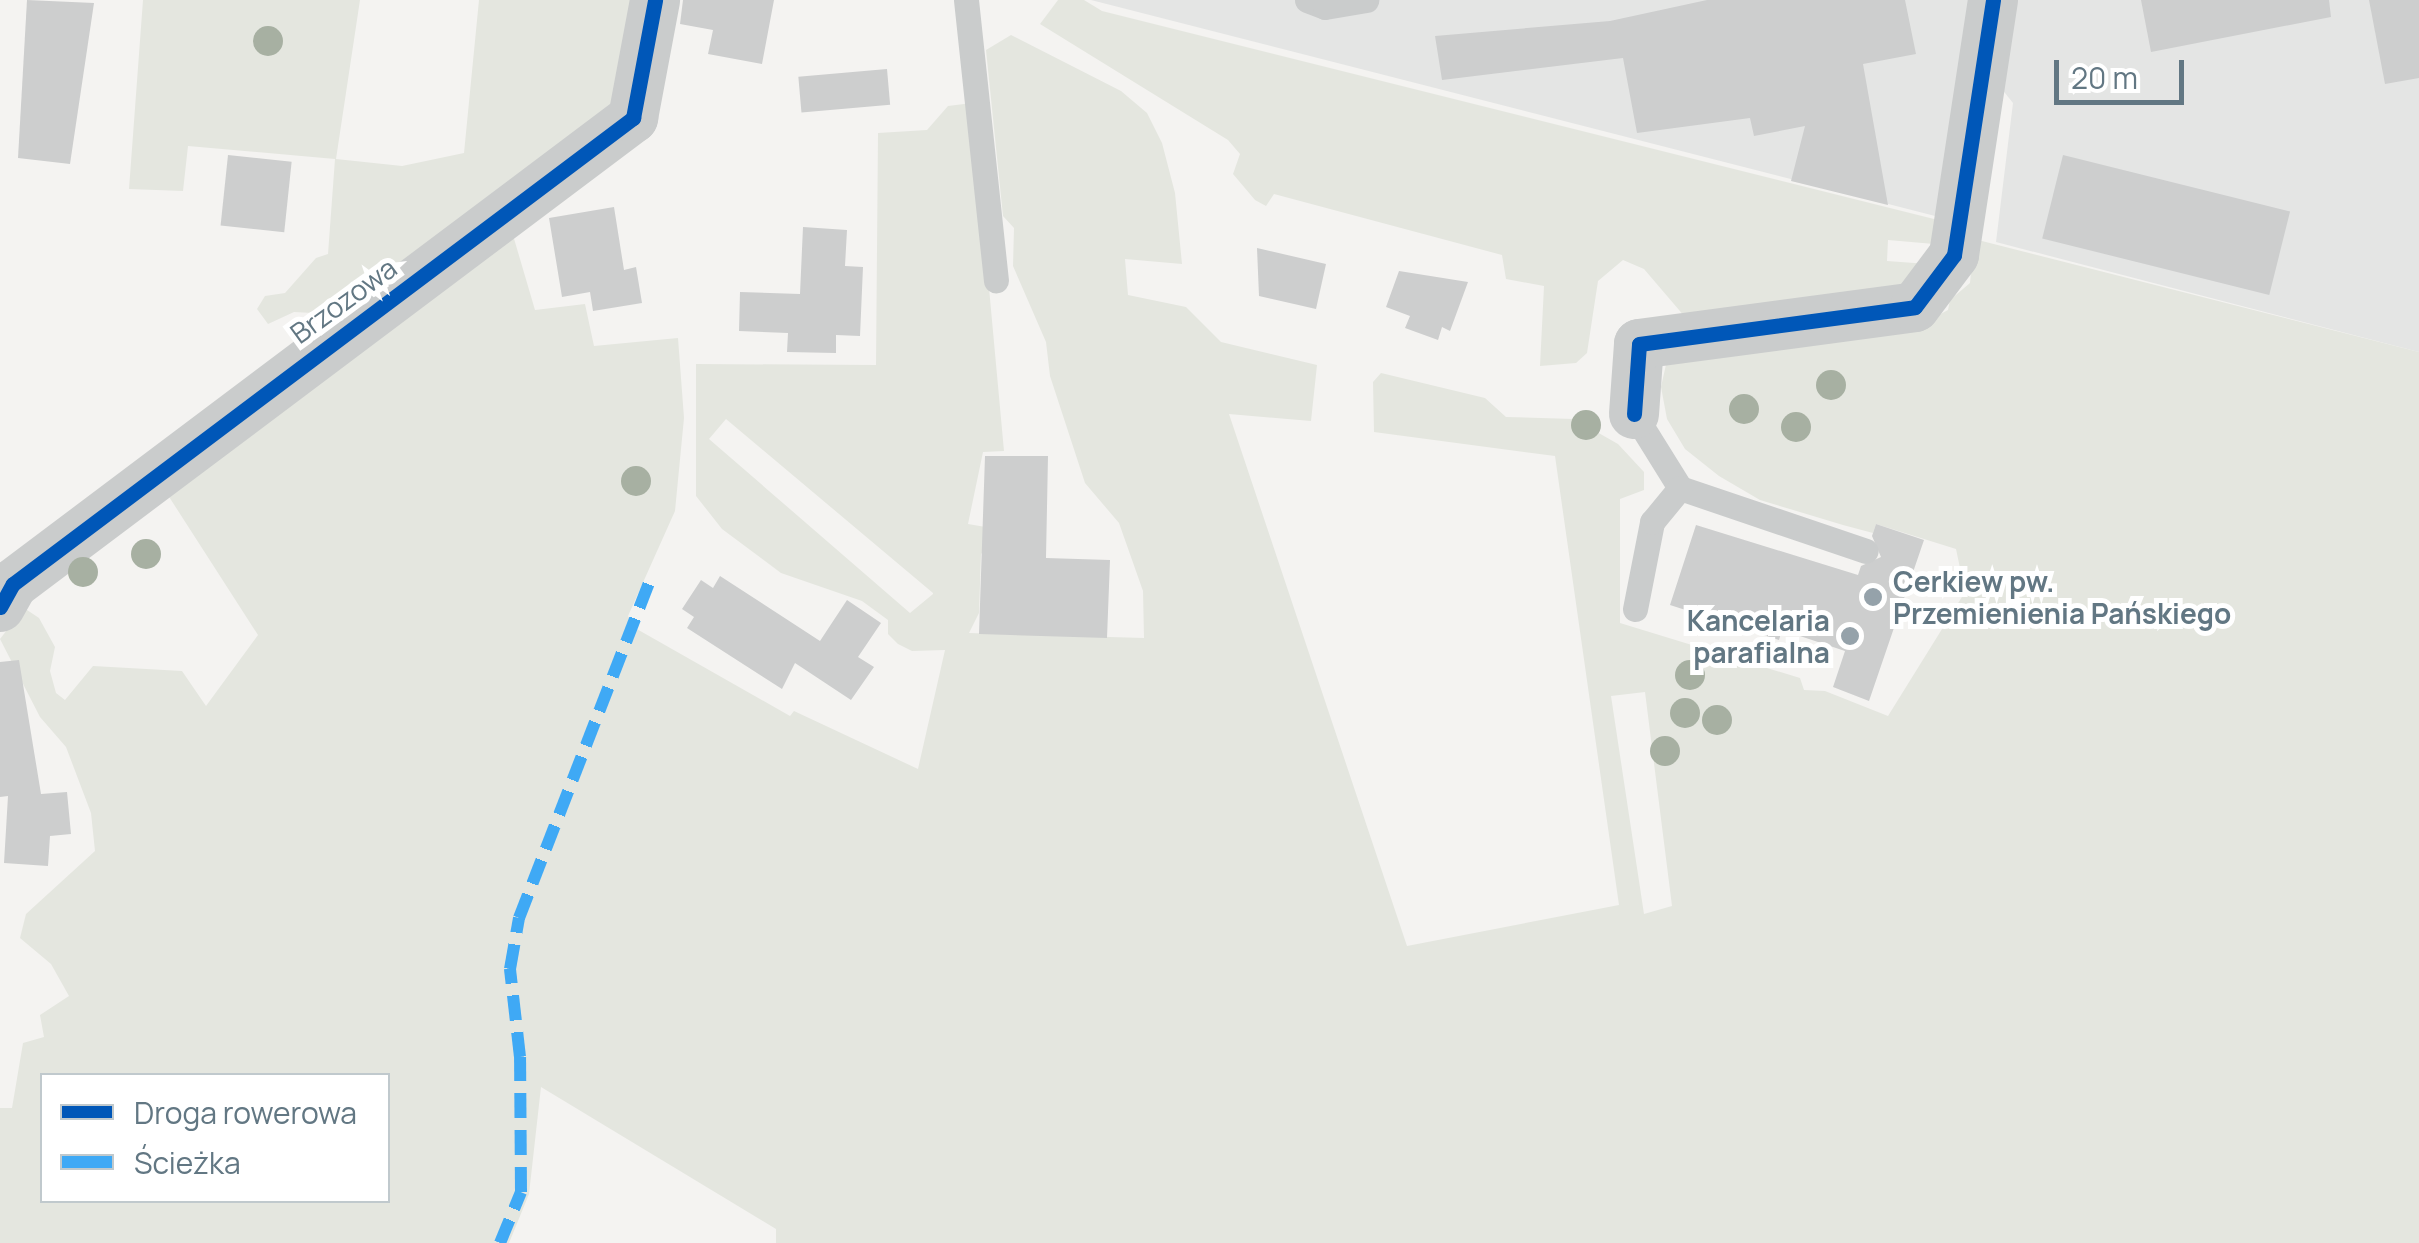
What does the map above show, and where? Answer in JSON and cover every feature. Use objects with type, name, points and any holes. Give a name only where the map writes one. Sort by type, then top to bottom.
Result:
[{"type":"street","name":"Brzozowa","points":[[0,607],[13,584],[633,118],[655,0]]},
{"type":"street","points":[[1634,414],[1639,344],[1916,307],[1954,255],[1993,0]]},
{"type":"lane","points":[[966,0],[996,280]]},
{"type":"lane","points":[[1307,0],[1325,7],[1366,0]]},
{"type":"lane","points":[[1634,414],[1680,488],[1866,551]]},
{"type":"lane","points":[[1635,608],[1652,522],[1680,488]]},
{"type":"shaded area","points":[[143,0],[360,0],[336,159],[402,166],[464,153],[479,0],[648,0],[638,44],[603,120],[332,314],[294,312],[268,324],[257,309],[265,296],[285,293],[316,258],[328,254],[335,159],[188,146],[183,191],[129,189]]},
{"type":"shaded area","points":[[1058,0],[1084,0],[1102,11],[1942,221],[1934,244],[1888,240],[1887,261],[1928,264],[1909,288],[1691,324],[1644,269],[1623,260],[1598,281],[1587,353],[1576,363],[1540,366],[1544,286],[1506,279],[1502,255],[1274,194],[1266,206],[1255,200],[1233,174],[1240,154],[1228,140],[1040,24]]},
{"type":"shaded area","points":[[1091,0],[1972,0],[1939,217]]},
{"type":"shaded area","points":[[2005,0],[2419,0],[2419,352],[1996,242],[2013,103],[1993,78]]},
{"type":"shaded area","points":[[1011,35],[1121,91],[1147,113],[1162,143],[1175,193],[1182,264],[1125,259],[1128,295],[1186,307],[1221,342],[1317,365],[1311,421],[1229,414],[1407,946],[1619,905],[1555,456],[1374,432],[1373,382],[1381,373],[1485,398],[1506,417],[1574,419],[1618,444],[1644,472],[1644,490],[1620,499],[1620,623],[1800,678],[1804,690],[1825,691],[1888,716],[1965,592],[1956,549],[1876,524],[1873,533],[1760,500],[1719,476],[1685,449],[1667,419],[1661,387],[1667,360],[1924,323],[1948,310],[1950,300],[1970,283],[1974,239],[2419,352],[2419,1243],[776,1243],[776,1229],[541,1087],[529,1194],[509,1243],[0,1243],[0,1108],[12,1108],[23,1043],[44,1037],[40,1015],[69,996],[51,964],[20,938],[26,914],[95,851],[91,813],[66,747],[40,717],[0,639],[24,608],[39,618],[55,647],[50,671],[56,693],[65,700],[93,666],[182,671],[206,706],[258,635],[164,489],[510,225],[535,310],[585,304],[594,346],[678,338],[684,418],[675,511],[628,616],[635,628],[790,716],[794,711],[918,769],[945,650],[912,651],[898,644],[888,634],[888,620],[862,601],[781,573],[722,529],[696,496],[696,364],[876,365],[878,133],[927,130],[948,106],[972,103],[1004,451],[983,452],[968,524],[1003,530],[981,554],[979,613],[969,633],[1144,638],[1143,591],[1119,523],[1085,483],[1050,376],[1046,342],[1013,266],[1014,228],[1003,216],[986,50]],"holes":[[[726,419],[933,593],[910,613],[709,439]],[[1645,692],[1672,906],[1644,914],[1611,696]]]},
{"type":"building","points":[[27,0],[94,3],[70,164],[18,158]]},
{"type":"building","points":[[683,0],[774,0],[762,64],[708,54],[713,30],[680,24]]},
{"type":"building","points":[[1707,0],[1905,0],[1916,54],[1863,64],[1888,205],[1791,181],[1805,126],[1754,136],[1750,118],[1637,133],[1623,58],[1442,80],[1435,36],[1610,21]]},
{"type":"building","points":[[2141,0],[2329,0],[2331,17],[2151,52]]},
{"type":"building","points":[[2369,0],[2419,0],[2419,78],[2385,84]]},
{"type":"building","points":[[887,69],[890,105],[801,113],[798,77]]},
{"type":"building","points":[[228,155],[292,162],[284,232],[221,226]]},
{"type":"building","points":[[2063,155],[2290,212],[2269,295],[2042,238]]},
{"type":"building","points":[[614,207],[624,270],[636,267],[642,303],[593,311],[590,292],[562,297],[549,218]]},
{"type":"building","points":[[803,227],[847,230],[845,266],[863,267],[860,336],[836,335],[836,353],[787,352],[788,333],[739,331],[740,292],[800,294]]},
{"type":"building","points":[[1257,248],[1326,264],[1316,309],[1259,296]]},
{"type":"building","points":[[1399,271],[1468,282],[1450,331],[1442,327],[1438,340],[1405,328],[1410,316],[1386,307]]},
{"type":"building","points":[[985,456],[1048,456],[1046,558],[1110,560],[1107,638],[979,634]]},
{"type":"building","points":[[1876,524],[1924,540],[1869,701],[1833,687],[1845,651],[1782,630],[1779,640],[1670,605],[1696,525],[1858,575],[1861,566],[1881,557],[1872,536]]},
{"type":"building","points":[[720,576],[820,641],[847,600],[881,623],[858,657],[874,667],[851,700],[795,663],[782,689],[687,628],[694,617],[682,609],[701,580],[713,588]]},
{"type":"building","points":[[19,660],[41,794],[67,792],[71,834],[50,836],[48,866],[4,863],[8,796],[0,797],[0,662]]},
{"type":"marked path","points":[[500,1243],[521,1192],[520,1057],[510,969],[519,918],[649,582]]},
{"type":"cycle path","points":[[0,607],[13,584],[633,118],[655,0]]},
{"type":"cycle path","points":[[1634,414],[1639,344],[1915,307],[1954,255],[1993,0]]},
{"type":"place","name":"Cerkiew pw. Przemienienia Pańskiego","points":[[1873,597]]},
{"type":"place","name":"Kancelaria parafialna","points":[[1850,636]]}]
